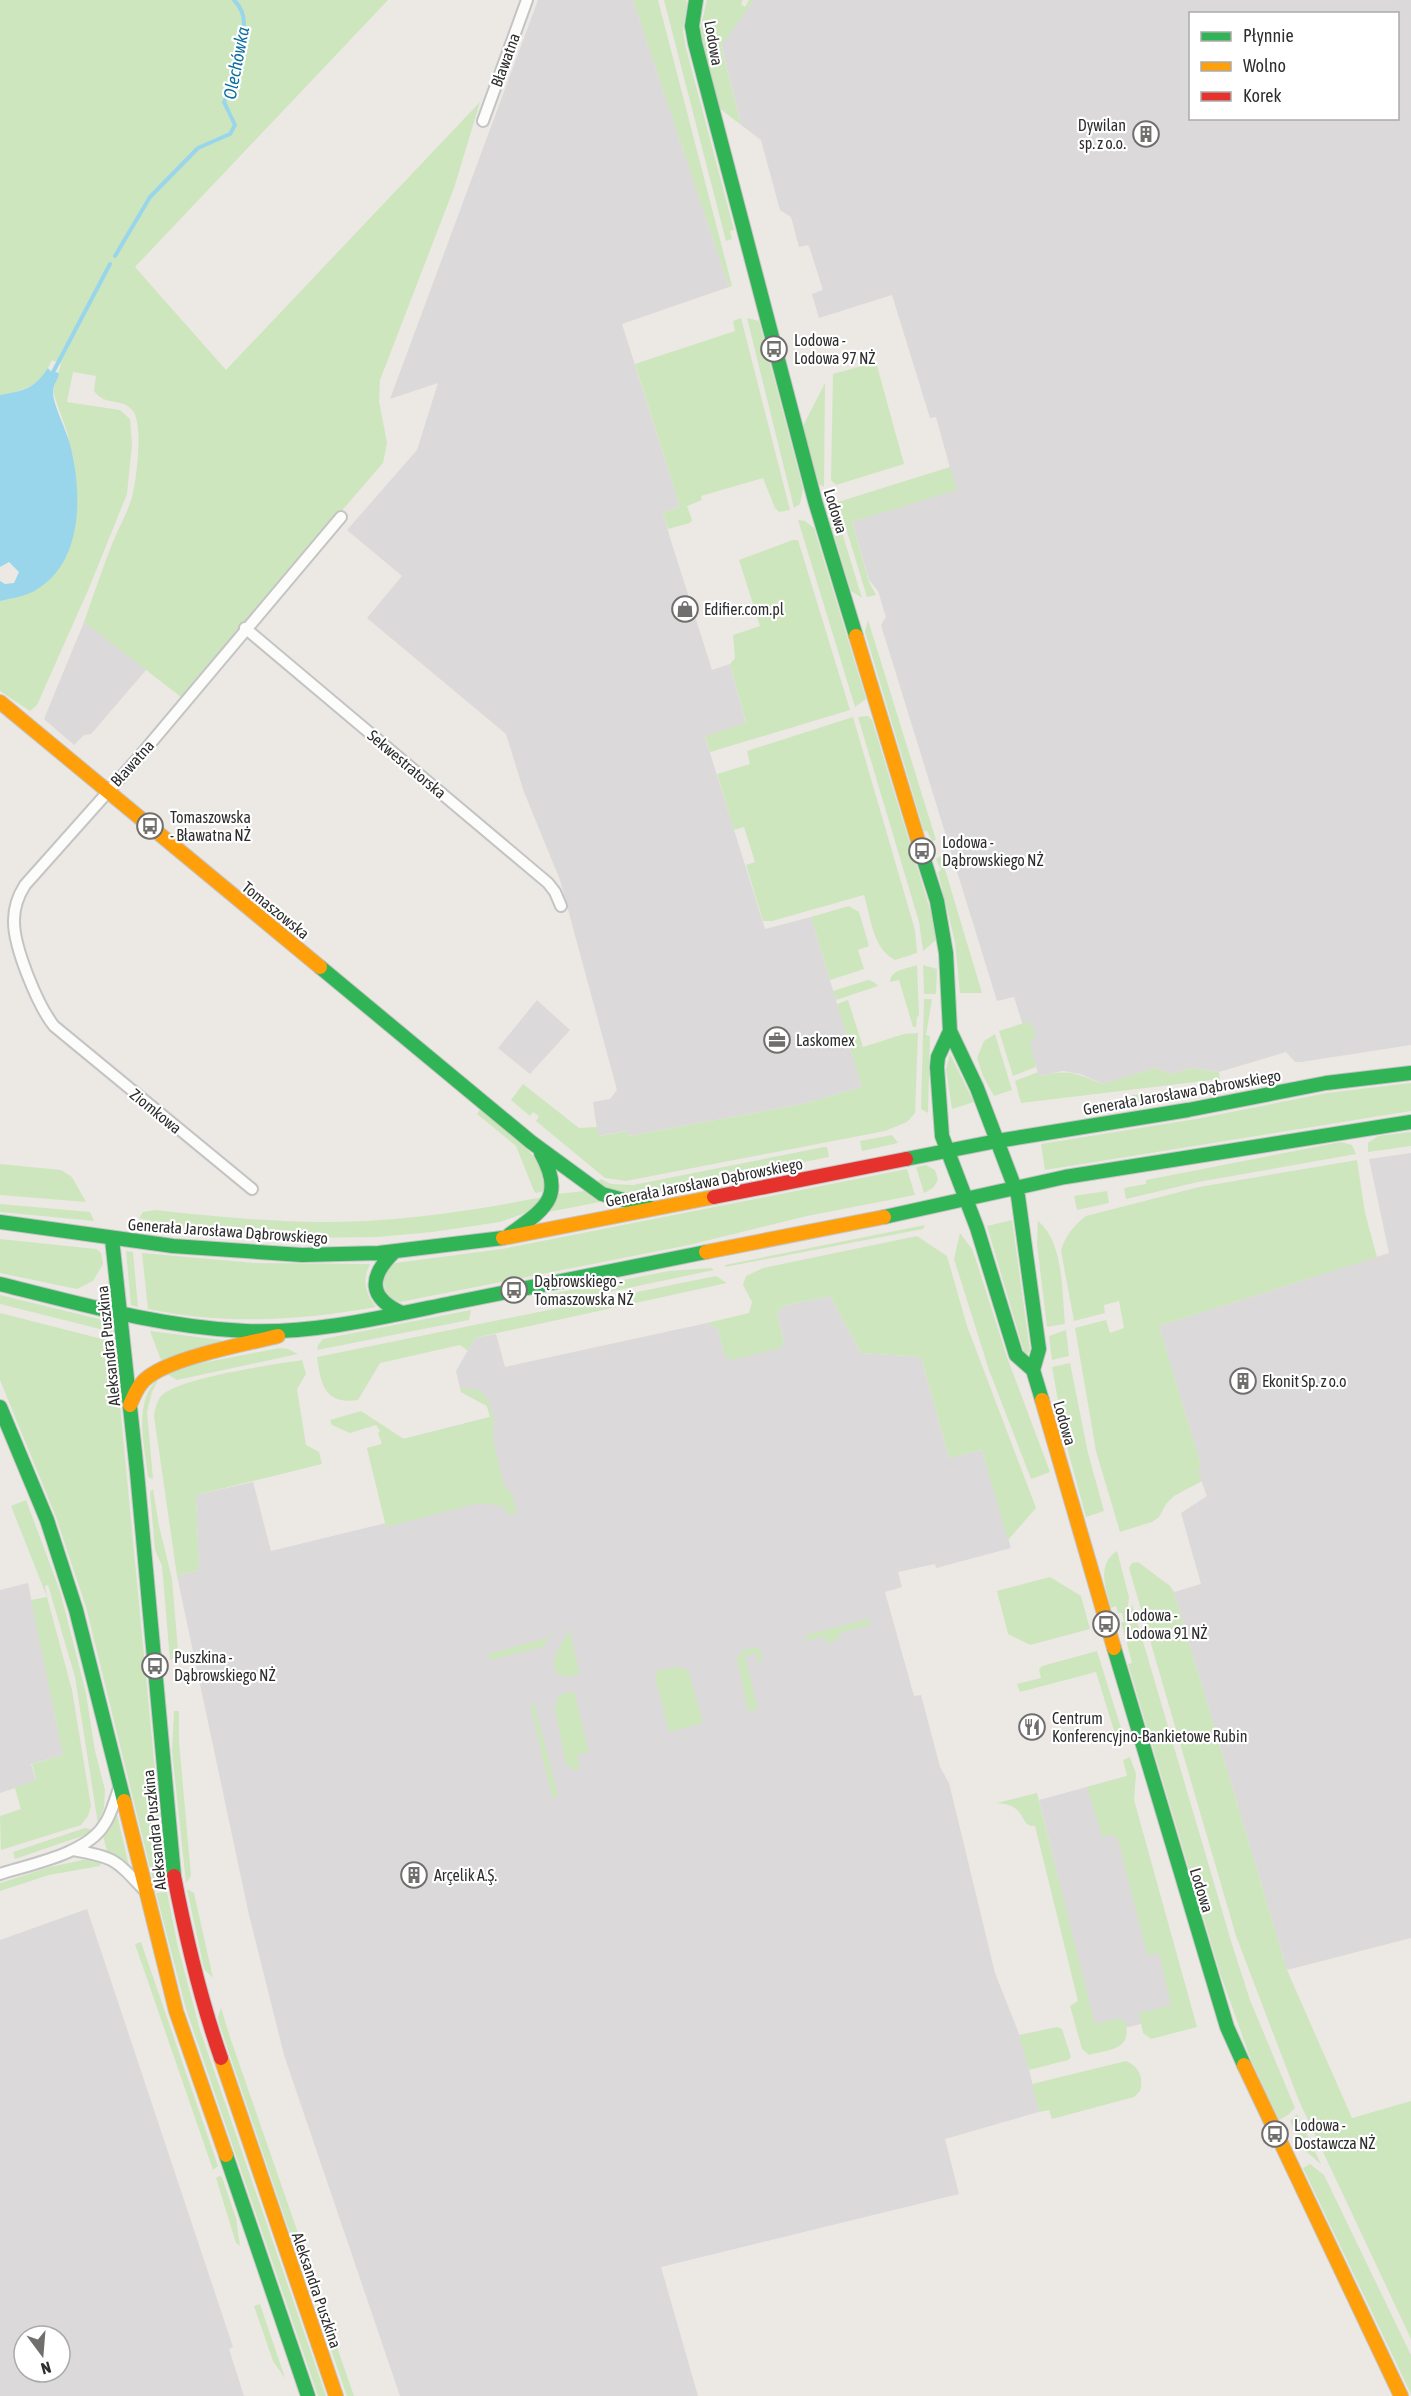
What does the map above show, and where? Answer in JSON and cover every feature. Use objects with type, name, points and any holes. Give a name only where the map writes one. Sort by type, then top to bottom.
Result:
[{"type":"main road","name":"Lodowa","points":[[696,0],[692,26],[694,43],[762,305],[816,501],[937,902],[946,953],[950,1031],[977,1088],[1015,1187],[1022,1214],[1040,1349],[1033,1370]]},
{"type":"main road","name":"Tomaszowska","points":[[0,702],[531,1142],[602,1194],[654,1208]]},
{"type":"main road","name":"Lodowa","points":[[950,1031],[937,1067],[940,1127],[983,1248],[1016,1355],[1033,1370],[1146,1760],[1227,2027],[1278,2142],[1401,2396]]},
{"type":"main road","name":"Generała Jarosława Dąbrowskiego","points":[[0,1222],[57,1228],[112,1239],[255,1253],[304,1255],[393,1253],[506,1238],[997,1141],[1188,1110],[1326,1083],[1411,1073]]},
{"type":"main road","points":[[130,1405],[141,1383],[150,1374],[160,1369],[186,1359],[306,1329],[402,1313],[889,1216],[1065,1177],[1411,1122]]},
{"type":"main road","name":"Tomaszowska","points":[[506,1238],[540,1212],[552,1196],[553,1182],[550,1168],[542,1154],[531,1142]]},
{"type":"main road","name":"Aleksandra Puszkina","points":[[112,1239],[173,1862],[182,1918],[210,2028],[336,2396]]},
{"type":"main road","points":[[393,1253],[377,1270],[374,1283],[381,1301],[386,1306],[402,1313]]},
{"type":"main road","points":[[0,1284],[172,1324],[221,1330],[306,1329]]},
{"type":"main road","name":"Aleksandra Puszkina","points":[[0,1407],[46,1520],[73,1600],[176,2011],[308,2396]]},
{"type":"street","name":"Bławatna","points":[[483,121],[527,0]]},
{"type":"street","name":"Bławatna","points":[[60,1032],[45,1012],[24,963],[15,933],[14,910],[18,897],[25,885],[152,742],[245,628],[341,518]]},
{"type":"street","name":"Sekwestratorska","points":[[245,628],[548,883],[561,906]]},
{"type":"street","name":"Ziomkowa","points":[[60,1032],[252,1189]]},
{"type":"street","points":[[0,1874],[73,1850],[98,1833],[106,1824],[120,1786]]},
{"type":"street","points":[[73,1850],[113,1859],[146,1893]]},
{"type":"shaded area","points":[[538,0],[633,0],[729,287],[622,324],[680,507],[663,513],[671,541],[712,670],[730,664],[746,724],[705,737],[765,929],[811,917],[862,1087],[803,1104],[628,1136],[626,1131],[598,1136],[593,1102],[610,1099],[617,1090],[560,880],[524,792],[506,734],[367,618],[402,576],[347,530],[417,450],[438,383],[390,399]]},
{"type":"shaded area","points":[[754,0],[1411,0],[1411,1045],[1301,1062],[1295,1062],[1286,1052],[1219,1072],[1192,1068],[1171,1074],[1155,1068],[1103,1084],[1080,1074],[1063,1071],[1039,1076],[1014,997],[997,1001],[881,625],[886,617],[878,591],[869,580],[852,522],[956,490],[936,417],[930,418],[892,295],[819,318],[812,294],[823,290],[810,249],[808,245],[799,247],[791,217],[780,210],[761,140],[741,125],[721,45]]},
{"type":"shaded area","points":[[84,622],[147,669],[91,734],[84,735],[74,745],[44,719]]},
{"type":"shaded area","points":[[537,1000],[570,1030],[530,1074],[498,1048]]},
{"type":"shaded area","points":[[1411,1153],[1411,1938],[1287,1970],[1174,1592],[1201,1584],[1181,1513],[1207,1496],[1198,1472],[1201,1465],[1159,1326],[1389,1253],[1369,1159]]},
{"type":"shaded area","points":[[830,1296],[861,1353],[921,1357],[949,1458],[982,1450],[1011,1548],[936,1568],[935,1564],[898,1572],[902,1587],[885,1592],[914,1696],[921,1695],[940,1767],[949,1783],[995,1973],[1023,2044],[1039,2112],[945,2139],[959,2194],[661,2267],[698,2396],[400,2396],[284,2055],[249,1915],[177,1576],[199,1570],[196,1495],[253,1482],[271,1551],[386,1523],[367,1448],[490,1417],[487,1406],[461,1392],[456,1371],[475,1338],[496,1334],[505,1367],[707,1323],[718,1329],[724,1355],[784,1342],[777,1314],[783,1306]]},
{"type":"shaded area","points":[[28,1583],[63,1755],[31,1764],[36,1781],[0,1793],[0,1590]]},
{"type":"shaded area","points":[[1127,1776],[1192,2011],[1097,2035],[1039,1800]]},
{"type":"shaded area","points":[[87,1909],[233,2347],[229,2349],[244,2396],[0,2396],[0,1940]]},
{"type":"green space","points":[[0,0],[388,0],[135,267],[226,370],[480,102],[454,188],[380,380],[379,401],[387,443],[383,463],[181,697],[84,622],[135,485],[138,427],[133,411],[129,407],[104,399],[94,391],[96,376],[73,372],[67,402],[120,410],[130,419],[132,444],[127,494],[89,588],[37,705],[30,711],[0,691],[0,601],[21,596],[76,490],[74,461],[53,392],[61,364],[52,360],[42,376],[32,386],[0,395]]},
{"type":"green space","points":[[633,0],[658,0],[732,286],[729,287]]},
{"type":"green space","points":[[664,0],[686,0],[683,31],[686,48],[734,230],[730,231],[732,239],[726,241]]},
{"type":"green space","points":[[707,0],[743,0],[741,4],[745,7],[749,0],[754,0],[721,46],[741,125],[718,107],[700,30]]},
{"type":"green space","points":[[741,318],[790,510],[779,512],[775,508],[763,478],[701,496],[702,500],[687,506],[692,520],[690,523],[668,529],[663,513],[680,507],[635,364],[735,331],[733,321]]},
{"type":"green space","points":[[747,318],[759,321],[803,489],[800,504],[794,508]]},
{"type":"green space","points":[[876,362],[904,464],[836,485],[831,480],[833,374]]},
{"type":"green space","points":[[825,383],[824,487],[819,484],[803,426]]},
{"type":"green space","points":[[950,467],[957,490],[852,522],[869,582],[876,595],[867,597],[838,502]]},
{"type":"green space","points":[[834,506],[862,598],[851,591],[830,521],[830,514]]},
{"type":"green space","points":[[798,520],[805,521],[814,528],[866,699],[855,707]]},
{"type":"green space","points":[[798,540],[850,710],[710,752],[705,736],[746,723],[730,664],[735,658],[733,635],[760,626],[739,560]]},
{"type":"green space","points":[[868,620],[936,840],[932,841],[927,831],[924,831],[865,632]]},
{"type":"green space","points":[[868,716],[872,720],[932,916],[936,940],[923,951],[919,922],[858,717]]},
{"type":"green space","points":[[853,717],[915,930],[917,953],[895,960],[887,955],[877,940],[864,895],[772,921],[763,921],[746,865],[755,862],[744,827],[734,830],[717,774],[750,764],[747,751]]},
{"type":"green space","points":[[941,856],[982,993],[960,993],[955,942],[938,872],[941,870],[936,859]]},
{"type":"green space","points":[[849,906],[859,912],[869,946],[858,950],[864,969],[830,980],[811,917]]},
{"type":"green space","points":[[917,965],[919,1016],[916,1027],[913,1027],[899,980],[890,982],[896,972]]},
{"type":"green space","points":[[923,965],[937,969],[936,994],[924,994]]},
{"type":"green space","points":[[868,980],[878,986],[836,1000],[833,991]]},
{"type":"green space","points":[[924,999],[932,999],[926,1035],[930,1036],[928,1113],[921,1109]]},
{"type":"green space","points":[[848,1000],[863,1047],[904,1034],[918,1033],[915,1113],[907,1122],[885,1131],[626,1181],[605,1178],[536,1121],[539,1116],[533,1112],[530,1116],[511,1100],[523,1084],[579,1128],[597,1127],[599,1136],[627,1131],[628,1136],[803,1104],[862,1087],[837,1004]]},
{"type":"green space","points":[[1027,1022],[1031,1024],[1036,1034],[1030,1044],[1036,1067],[1013,1076],[999,1031]]},
{"type":"green space","points":[[995,1034],[1012,1090],[994,1096],[983,1076],[977,1058],[984,1041]]},
{"type":"green space","points":[[950,1054],[974,1102],[952,1109],[946,1069]]},
{"type":"green space","points":[[1155,1068],[1171,1074],[1192,1068],[1219,1072],[1220,1079],[1021,1103],[1015,1081],[1038,1072],[1039,1076],[1059,1073],[1078,1075],[1103,1084]]},
{"type":"green space","points":[[1411,1083],[1411,1111],[1045,1170],[1041,1144],[1196,1119],[1327,1093]]},
{"type":"green space","points":[[1207,1086],[1208,1091],[1133,1103],[1132,1095]]},
{"type":"green space","points":[[481,1108],[523,1144],[532,1155],[540,1166],[546,1191],[536,1193],[534,1191],[516,1146],[477,1114]]},
{"type":"green space","points":[[1411,1132],[1411,1146],[1368,1152],[1368,1143],[1378,1136]]},
{"type":"green space","points":[[892,1135],[898,1143],[862,1151],[860,1141]]},
{"type":"green space","points":[[1341,1142],[1352,1145],[1356,1154],[1198,1182],[1126,1199],[1124,1188],[1146,1184],[1146,1180]]},
{"type":"green space","points":[[827,1147],[829,1157],[652,1192],[624,1192],[596,1183],[601,1179],[611,1184],[633,1185]]},
{"type":"green space","points":[[1357,1160],[1365,1213],[1377,1257],[1159,1326],[1201,1465],[1198,1472],[1202,1481],[1174,1496],[1166,1504],[1159,1517],[1152,1522],[1120,1532],[1096,1451],[1075,1328],[1106,1320],[1110,1333],[1124,1328],[1119,1301],[1104,1305],[1105,1313],[1074,1321],[1061,1251],[1067,1236],[1086,1216],[1199,1187]]},
{"type":"green space","points":[[0,1164],[61,1170],[72,1177],[86,1202],[0,1195]]},
{"type":"green space","points":[[926,1165],[935,1170],[938,1180],[933,1188],[924,1193],[916,1167]]},
{"type":"green space","points":[[907,1169],[915,1195],[807,1216],[689,1245],[400,1302],[393,1299],[385,1290],[386,1273],[395,1263],[502,1249]]},
{"type":"green space","points":[[585,1191],[605,1201],[548,1212],[557,1194]]},
{"type":"green space","points":[[1107,1191],[1109,1203],[1077,1210],[1074,1196]]},
{"type":"green space","points":[[543,1197],[528,1212],[500,1222],[378,1237],[295,1238],[235,1235],[167,1226],[139,1218],[143,1212],[155,1210],[260,1220],[352,1222],[434,1215]]},
{"type":"green space","points":[[0,1204],[90,1212],[94,1221],[0,1212]]},
{"type":"green space","points":[[1012,1220],[1030,1351],[1027,1354],[1024,1352],[987,1226]]},
{"type":"green space","points":[[1038,1221],[1047,1230],[1057,1255],[1065,1324],[1047,1327],[1037,1244]]},
{"type":"green space","points":[[925,1225],[923,1229],[725,1267],[725,1265]]},
{"type":"green space","points":[[960,1233],[972,1249],[1007,1357],[1050,1472],[1031,1479],[989,1370],[954,1259]]},
{"type":"green space","points":[[917,1236],[947,1256],[967,1326],[1036,1508],[1008,1540],[982,1450],[949,1458],[921,1357],[861,1353],[830,1296],[783,1306],[777,1314],[784,1342],[781,1348],[731,1360],[724,1355],[718,1329],[707,1323],[749,1313],[752,1302],[743,1285],[746,1276],[763,1268]]},
{"type":"green space","points":[[0,1239],[96,1249],[101,1253],[103,1264],[93,1281],[77,1289],[0,1273]]},
{"type":"green space","points":[[126,1251],[133,1252],[138,1307],[131,1305]]},
{"type":"green space","points":[[142,1253],[255,1263],[370,1264],[365,1281],[369,1297],[376,1307],[290,1318],[262,1319],[206,1317],[148,1309]]},
{"type":"green space","points":[[711,1268],[714,1270],[542,1306],[536,1303],[535,1297],[669,1271]]},
{"type":"green space","points":[[716,1276],[727,1283],[475,1338],[468,1351],[460,1345],[380,1363],[358,1400],[347,1401],[331,1396],[326,1391],[320,1376],[317,1357]]},
{"type":"green space","points":[[0,1295],[103,1320],[111,1326],[112,1332],[0,1304]]},
{"type":"green space","points":[[471,1310],[469,1320],[317,1350],[323,1339]]},
{"type":"green space","points":[[0,1313],[114,1342],[166,1886],[155,1888],[86,1607],[56,1517],[0,1380]]},
{"type":"green space","points":[[1066,1330],[1069,1356],[1052,1360],[1049,1336]]},
{"type":"green space","points":[[150,1331],[221,1340],[223,1342],[161,1360]]},
{"type":"green space","points":[[279,1348],[298,1354],[177,1380],[167,1374],[192,1365]]},
{"type":"green space","points":[[302,1360],[306,1374],[297,1389],[306,1445],[319,1452],[322,1464],[196,1495],[199,1570],[177,1576],[154,1416],[159,1399],[173,1389],[207,1377]]},
{"type":"green space","points":[[1070,1363],[1088,1453],[1104,1511],[1086,1517],[1065,1440],[1052,1367]]},
{"type":"green space","points":[[159,1378],[152,1392],[147,1412],[153,1479],[148,1477],[142,1424],[145,1399]]},
{"type":"green space","points":[[460,1388],[479,1390],[489,1403],[494,1416],[493,1439],[504,1485],[512,1494],[517,1512],[508,1515],[503,1506],[479,1503],[386,1527],[367,1448],[382,1444],[378,1433],[380,1431],[376,1425],[350,1433],[332,1425],[330,1420],[361,1411],[404,1439],[490,1417],[487,1406],[461,1392]]},
{"type":"green space","points":[[153,1489],[172,1579],[178,1651],[176,1657],[170,1660],[162,1566],[155,1550],[150,1492]]},
{"type":"green space","points":[[26,1500],[60,1591],[86,1693],[95,1751],[105,1790],[104,1808],[98,1824],[75,1677],[48,1585],[45,1586],[47,1597],[11,1506]]},
{"type":"green space","points":[[1117,1551],[1129,1597],[1125,1636],[1121,1623],[1124,1622],[1122,1613],[1118,1613],[1116,1606],[1111,1608],[1104,1577],[1106,1563]]},
{"type":"green space","points":[[1138,1562],[1170,1586],[1174,1592],[1287,1970],[1352,2118],[1411,2101],[1411,2339],[1299,2101],[1236,1936],[1129,1568],[1132,1563]]},
{"type":"green space","points":[[1050,1577],[1081,1596],[1090,1629],[1030,1645],[1008,1634],[997,1591]]},
{"type":"green space","points":[[47,1597],[72,1690],[91,1806],[88,1816],[81,1825],[1,1850],[0,1816],[21,1809],[15,1788],[36,1780],[32,1764],[63,1755],[31,1600]]},
{"type":"green space","points":[[1132,1604],[1250,2000],[1295,2108],[1279,2120],[1251,2060],[1220,1973],[1128,1664],[1132,1663],[1127,1644]]},
{"type":"green space","points":[[869,1619],[871,1625],[839,1633],[840,1639],[826,1643],[824,1636],[807,1641],[806,1635]]},
{"type":"green space","points":[[569,1628],[580,1674],[567,1677],[557,1674],[554,1662]]},
{"type":"green space","points":[[550,1632],[552,1633],[543,1647],[490,1660],[488,1654],[547,1638]]},
{"type":"green space","points":[[758,1647],[761,1650],[762,1662],[759,1663],[756,1653],[745,1656],[758,1709],[748,1711],[737,1659],[743,1650]]},
{"type":"green space","points":[[1097,1651],[1126,1744],[1119,1747],[1096,1672],[1020,1692],[1017,1684],[1041,1678],[1039,1670],[1042,1666]]},
{"type":"green space","points":[[676,1667],[689,1672],[703,1723],[669,1732],[655,1677],[657,1671]]},
{"type":"green space","points":[[574,1691],[589,1752],[577,1755],[580,1769],[574,1770],[566,1764],[555,1710],[561,1694]]},
{"type":"green space","points":[[530,1703],[534,1703],[535,1706],[558,1796],[552,1798]]},
{"type":"green space","points":[[174,1711],[179,1711],[179,1741],[191,1876],[186,1883],[172,1751]]},
{"type":"green space","points":[[1130,1757],[1136,1774],[1134,1800],[1197,2027],[1151,2039],[1143,2033],[1139,2013],[1171,2005],[1159,1953],[1147,1954],[1118,1839],[1112,1835],[1102,1837],[1087,1787],[1127,1776],[1123,1760]]},
{"type":"green space","points":[[1037,1793],[1095,2024],[1120,2018],[1125,2021],[1127,2031],[1126,2038],[1118,2047],[1089,2055],[1082,2049],[1070,2006],[1078,2001],[1035,1826],[1026,1823],[1019,1811],[997,1803]]},
{"type":"green space","points":[[116,1811],[129,1866],[107,1851],[103,1836]]},
{"type":"green space","points":[[85,1828],[93,1830],[15,1859],[13,1852]]},
{"type":"green space","points":[[87,1859],[102,1861],[100,1866],[49,1875],[0,1891],[0,1883],[50,1867]]},
{"type":"green space","points":[[187,1889],[194,1893],[213,1978],[204,1969]]},
{"type":"green space","points":[[167,1892],[178,1947],[200,2030],[326,2396],[318,2396],[186,2009],[156,1893]]},
{"type":"green space","points":[[141,1942],[218,2166],[213,2170],[135,1944]]},
{"type":"green space","points":[[221,2008],[307,2259],[296,2251],[219,2023]]},
{"type":"green space","points":[[1057,2027],[1062,2029],[1071,2057],[1068,2060],[1029,2070],[1019,2035]]},
{"type":"green space","points":[[1126,2061],[1137,2069],[1141,2077],[1140,2091],[1134,2097],[1052,2119],[1049,2110],[1039,2112],[1032,2084]]},
{"type":"green space","points":[[1297,2114],[1321,2164],[1303,2149],[1290,2121]]},
{"type":"green space","points":[[1310,2164],[1324,2175],[1411,2355],[1411,2394],[1303,2168]]},
{"type":"green space","points":[[222,2177],[236,2218],[240,2246],[236,2243],[216,2178]]},
{"type":"green space","points":[[312,2275],[354,2396],[347,2396],[308,2283]]},
{"type":"green space","points":[[260,2304],[285,2378],[273,2361],[254,2306]]},
{"type":"water","points":[[48,368],[52,373],[59,374],[53,397],[74,462],[77,482],[76,523],[65,560],[54,575],[30,593],[0,601],[0,581],[5,584],[14,583],[19,572],[9,562],[0,567],[0,395],[28,388],[38,381]]},
{"type":"waterway","name":"Olechówka","points":[[115,256],[150,197],[198,148],[230,134],[235,125],[224,102],[229,90],[244,25],[240,8],[234,0]]},
{"type":"waterway","name":"Olechówka","points":[[51,376],[110,264]]},
{"type":"traffic: fast","points":[[696,0],[692,26],[695,43],[815,501],[856,636]]},
{"type":"traffic: fast","points":[[923,857],[937,901],[946,953],[950,1031],[977,1088],[1018,1196],[1039,1349],[1033,1370]]},
{"type":"traffic: fast","points":[[320,967],[531,1142],[602,1194],[649,1207]]},
{"type":"traffic: fast","points":[[950,1031],[938,1057],[937,1067],[942,1136],[977,1228],[1016,1355],[1033,1370],[1042,1400]]},
{"type":"traffic: fast","points":[[906,1159],[997,1141],[1188,1110],[1326,1083],[1411,1073]]},
{"type":"traffic: fast","points":[[884,1217],[1065,1177],[1411,1122]]},
{"type":"traffic: fast","points":[[509,1235],[541,1209],[551,1192],[548,1168],[541,1153]]},
{"type":"traffic: fast","points":[[0,1222],[173,1246],[302,1255],[379,1253],[503,1238]]},
{"type":"traffic: fast","points":[[112,1239],[137,1472],[174,1876]]},
{"type":"traffic: fast","points":[[0,1284],[91,1307],[183,1325],[245,1331],[297,1330],[375,1319],[706,1252]]},
{"type":"traffic: fast","points":[[393,1253],[379,1271],[376,1287],[383,1301],[402,1313]]},
{"type":"traffic: fast","points":[[0,1407],[47,1520],[76,1610],[124,1801]]},
{"type":"traffic: fast","points":[[1114,1648],[1227,2027],[1244,2065]]},
{"type":"traffic: fast","points":[[226,2155],[308,2396]]},
{"type":"traffic: slow","points":[[856,636],[923,857]]},
{"type":"traffic: slow","points":[[0,702],[320,967]]},
{"type":"traffic: slow","points":[[503,1238],[714,1197]]},
{"type":"traffic: slow","points":[[706,1252],[884,1217]]},
{"type":"traffic: slow","points":[[130,1405],[141,1384],[151,1375],[166,1367],[205,1354],[278,1336]]},
{"type":"traffic: slow","points":[[1042,1400],[1114,1648]]},
{"type":"traffic: slow","points":[[124,1801],[176,2011],[226,2155]]},
{"type":"traffic: slow","points":[[221,2058],[336,2396]]},
{"type":"traffic: slow","points":[[1244,2065],[1401,2396]]},
{"type":"traffic: jam","points":[[714,1197],[906,1159]]},
{"type":"traffic: jam","points":[[174,1876],[194,1968],[221,2058]]},
{"type":"place","name":"Dywilan sp. z o.o.","points":[[1146,134]]},
{"type":"place","name":"Lodowa - Lodowa 97 NŻ","points":[[774,349]]},
{"type":"place","name":"Edifier.com.pl","points":[[685,609]]},
{"type":"place","name":"Tomaszowska - Bławatna NŻ","points":[[150,826]]},
{"type":"place","name":"Lodowa - Dąbrowskiego NŻ","points":[[922,851]]},
{"type":"place","name":"Laskomex","points":[[777,1040]]},
{"type":"place","name":"Dąbrowskiego - Tomaszowska NŻ","points":[[514,1290]]},
{"type":"place","name":"Ekonit Sp. z o.o","points":[[1243,1381]]},
{"type":"place","name":"Lodowa - Lodowa 91 NŻ","points":[[1106,1624]]},
{"type":"place","name":"Puszkina - Dąbrowskiego NŻ","points":[[155,1666]]},
{"type":"place","name":"Centrum Konferencyjno-Bankietowe Rubin","points":[[1032,1727]]},
{"type":"place","name":"Arçelik A.Ş.","points":[[414,1875]]},
{"type":"place","name":"Lodowa - Dostawcza NŻ","points":[[1275,2134]]}]
